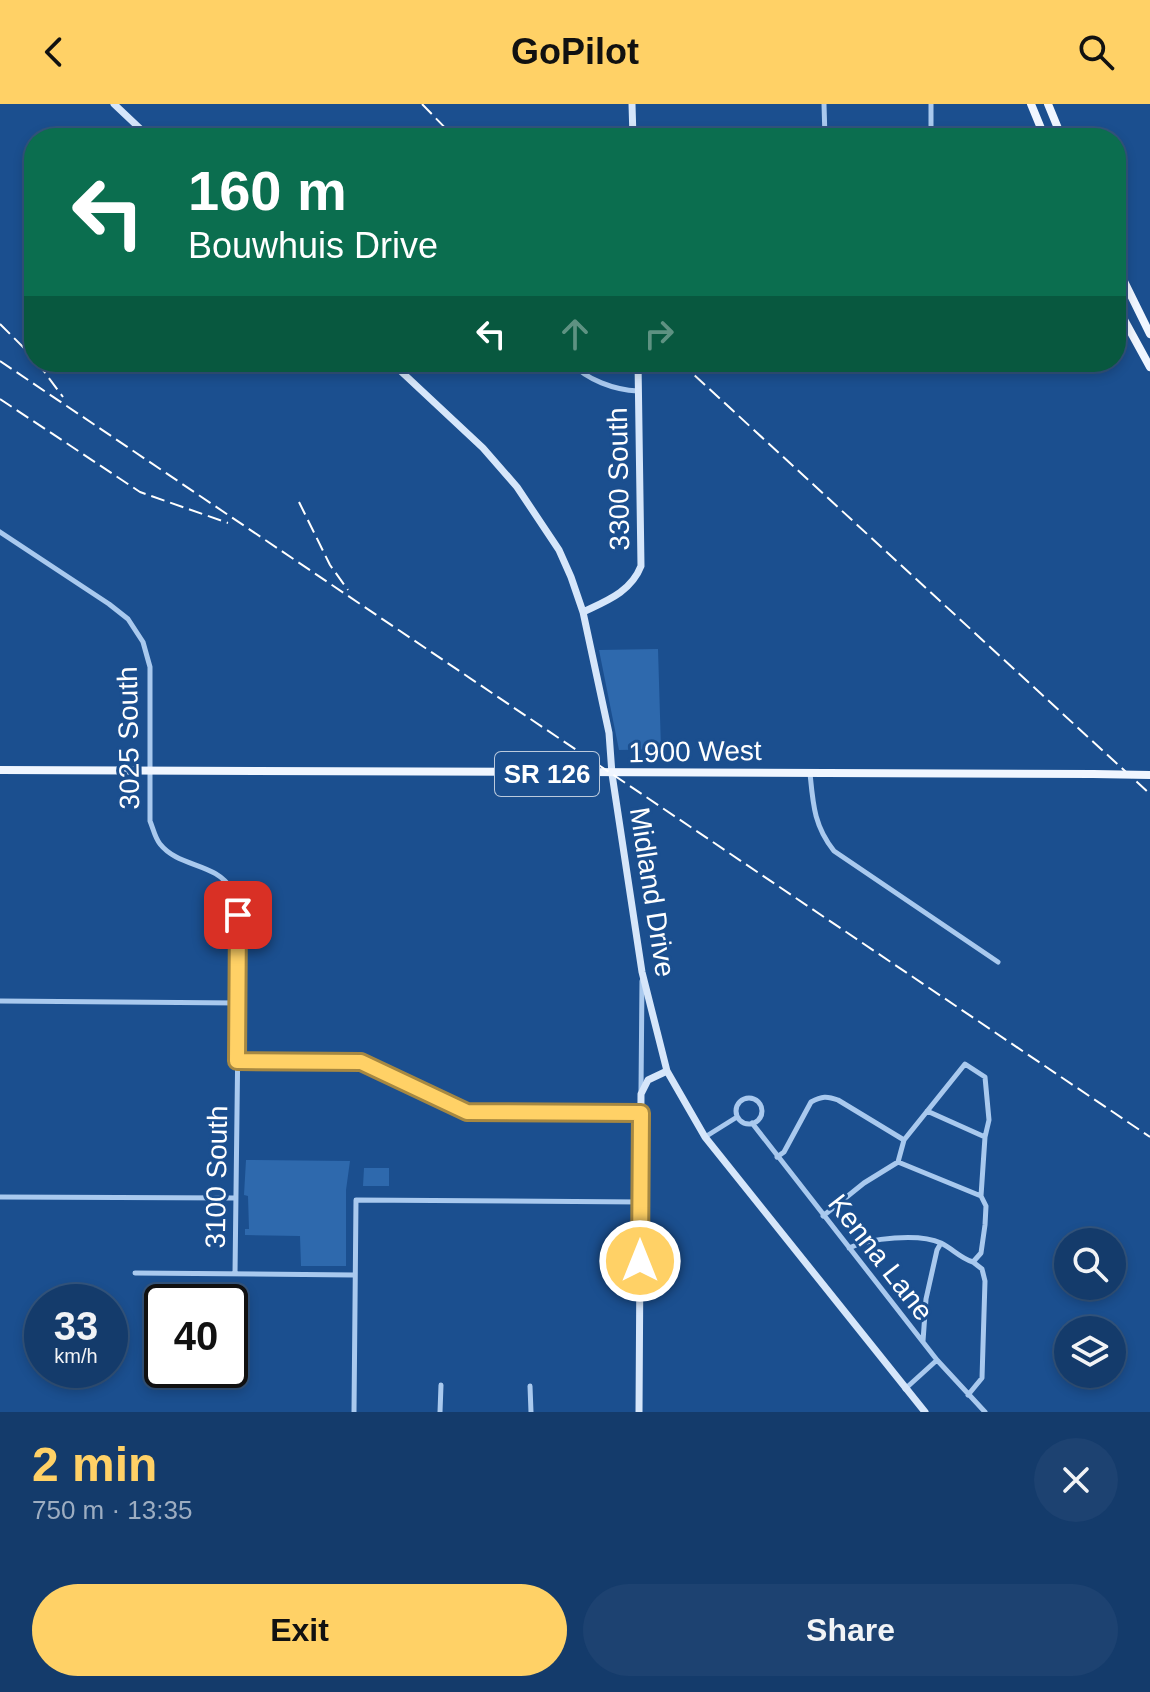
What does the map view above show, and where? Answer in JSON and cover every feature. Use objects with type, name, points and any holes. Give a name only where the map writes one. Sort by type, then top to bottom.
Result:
[{"type":"main road","points":[[1031,104],[1041,128]]},
{"type":"main road","points":[[1048,104],[1058,128]]},
{"type":"main road","points":[[1126,285],[1150,334]]},
{"type":"main road","points":[[1126,323],[1150,367]]},
{"type":"main road","name":"1900 West","points":[[0,770],[1150,775]]},
{"type":"street","points":[[114,104],[139,128]]},
{"type":"street","points":[[632,104],[633,128]]},
{"type":"street","points":[[824,104],[825,128]]},
{"type":"street","points":[[931,104],[931,128]]},
{"type":"street","name":"Midland Drive","points":[[402,372],[483,448],[527,499],[559,550],[583,612],[609,733],[612,774],[642,972],[667,1071],[705,1137],[925,1412]]},
{"type":"street","points":[[581,372],[619,390],[638,391]]},
{"type":"street","name":"3300 South","points":[[583,612],[631,585],[641,566],[638,372]]},
{"type":"street","name":"3025 South","points":[[0,532],[109,604],[128,619],[143,642],[150,667],[150,821],[160,844],[178,859],[215,872],[232,890]]},
{"type":"street","points":[[810,772],[812,803],[820,834],[834,851],[998,962]]},
{"type":"street","name":"3100 South","points":[[232,890],[238,915],[235,1274]]},
{"type":"street","points":[[639,1412],[642,972]]},
{"type":"street","points":[[0,1001],[238,1003]]},
{"type":"street","points":[[237,1061],[361,1062],[467,1112],[641,1113]]},
{"type":"street","points":[[823,1216],[864,1183],[898,1162],[904,1140],[965,1064],[985,1077],[989,1120],[981,1196],[986,1206],[985,1225],[981,1253],[973,1262]]},
{"type":"street","points":[[641,1094],[648,1080],[667,1071]]},
{"type":"street","points":[[777,1157],[784,1152],[811,1102],[819,1097],[838,1100],[904,1140]]},
{"type":"street","points":[[753,1099],[760,1104],[759,1119],[752,1123],[744,1123],[737,1117],[736,1109],[740,1101],[753,1099]]},
{"type":"street","points":[[927,1111],[985,1137]]},
{"type":"street","points":[[705,1137],[737,1117]]},
{"type":"street","name":"Kenna Lane","points":[[752,1123],[937,1360],[985,1412]]},
{"type":"street","points":[[898,1162],[981,1196]]},
{"type":"street","points":[[0,1197],[236,1198]]},
{"type":"street","points":[[354,1412],[356,1200],[641,1202]]},
{"type":"street","points":[[849,1248],[858,1244],[916,1237],[941,1243],[982,1269],[985,1281],[982,1378],[968,1395]]},
{"type":"street","points":[[923,1342],[926,1299],[941,1243]]},
{"type":"street","points":[[135,1273],[354,1275]]},
{"type":"street","points":[[905,1389],[937,1360]]},
{"type":"street","points":[[440,1412],[441,1385]]},
{"type":"street","points":[[530,1386],[531,1412]]},
{"type":"shaded area","points":[[658,649],[661,749],[619,750],[599,650]]},
{"type":"shaded area","points":[[246,1160],[350,1161],[346,1190],[346,1266],[301,1266],[300,1236],[245,1235],[245,1229],[249,1229],[248,1196],[244,1195]]},
{"type":"shaded area","points":[[364,1168],[389,1168],[389,1186],[363,1186]]},
{"type":"railway","points":[[422,104],[445,128]]},
{"type":"railway","points":[[0,324],[24,348]]},
{"type":"railway","points":[[0,361],[1150,1137]]},
{"type":"railway","points":[[44,372],[63,397]]},
{"type":"railway","points":[[691,372],[1150,794]]},
{"type":"railway","points":[[0,399],[140,492],[228,523]]},
{"type":"railway","points":[[299,502],[330,565],[348,590]]},
{"type":"route","points":[[238,915],[237,1061],[361,1062],[467,1112],[641,1113],[640,1261]]}]
